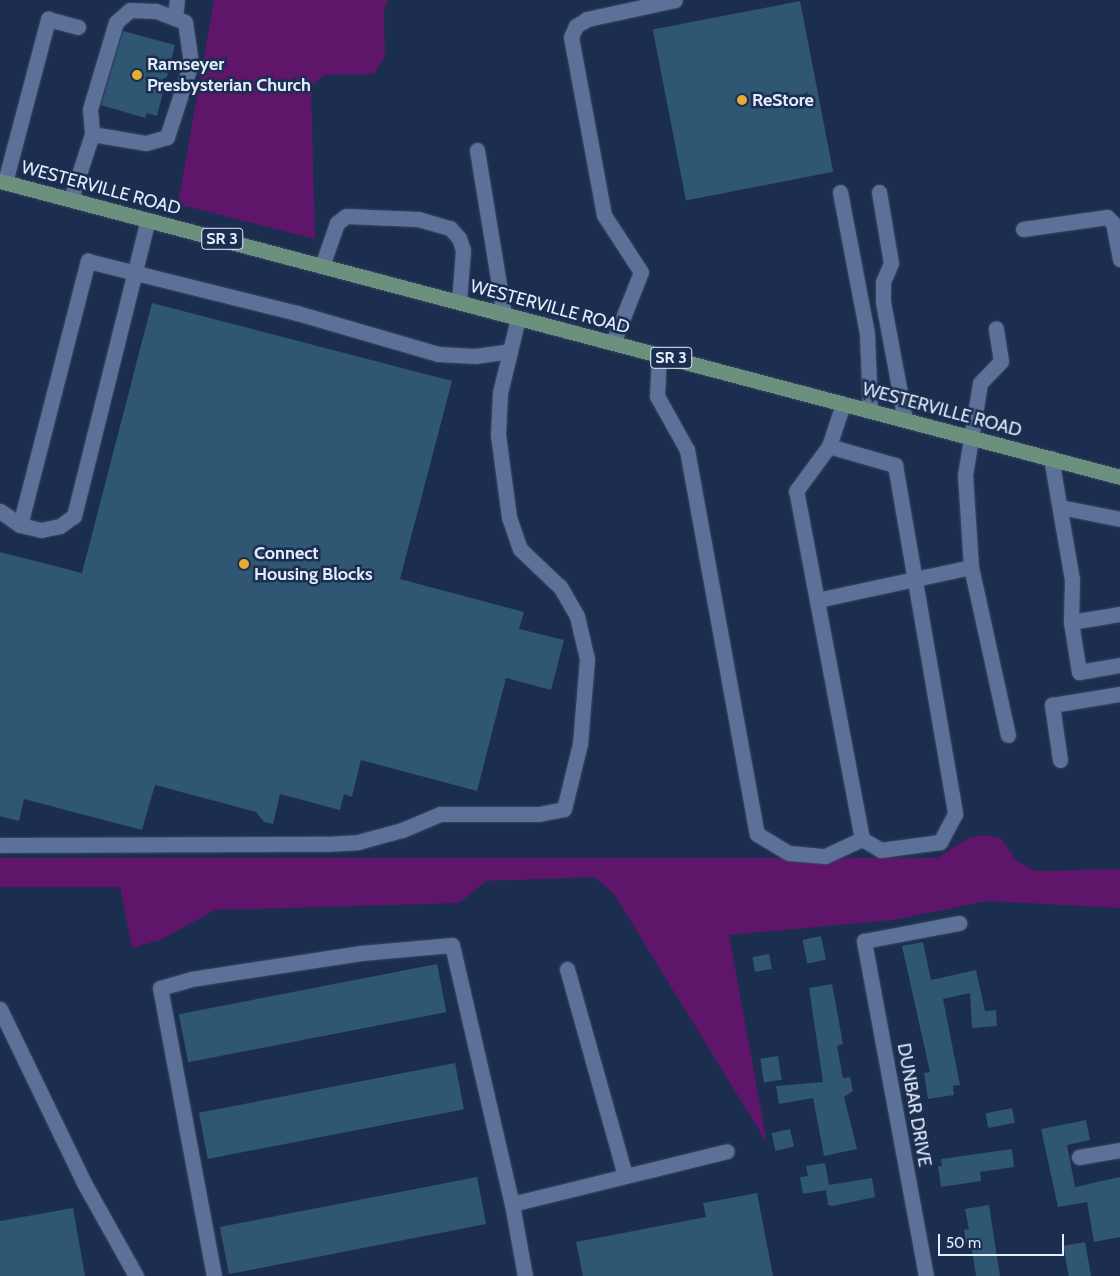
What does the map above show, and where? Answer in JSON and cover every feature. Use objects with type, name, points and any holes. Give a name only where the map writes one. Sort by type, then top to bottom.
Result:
[{"type":"main road","name":"WESTERVILLE ROAD","points":[[2,181],[1120,477]]},
{"type":"street","points":[[175,18],[177,0]]},
{"type":"street","points":[[613,343],[641,272],[604,215],[590,156],[571,37],[576,26],[587,19],[675,0]]},
{"type":"street","points":[[71,200],[92,134],[90,109],[116,22],[130,10],[145,5],[185,22],[191,63],[167,138],[146,144],[92,134]]},
{"type":"street","points":[[2,181],[48,19],[78,27]]},
{"type":"street","points":[[0,844],[325,844],[358,842],[402,830],[440,814],[539,814],[564,809],[580,744],[587,659],[577,616],[560,587],[520,549],[509,517],[498,435],[500,393],[510,351],[511,316],[477,150]]},
{"type":"street","points":[[840,192],[867,334],[870,410]]},
{"type":"street","points":[[879,192],[891,263],[883,282],[883,302],[905,420]]},
{"type":"street","points":[[322,266],[337,223],[346,216],[418,219],[450,228],[459,238],[463,250],[459,302]]},
{"type":"street","points":[[1023,229],[1107,217],[1113,224],[1120,259]]},
{"type":"street","points":[[0,511],[20,525],[41,530],[60,526],[74,516],[148,220]]},
{"type":"street","points":[[20,525],[88,261],[297,313],[438,354],[475,356],[510,351]]},
{"type":"street","points":[[996,328],[1001,361],[980,383],[965,475],[971,567],[1008,735]]},
{"type":"street","points":[[659,355],[657,396],[687,450],[757,834],[789,853],[825,856],[862,839]]},
{"type":"street","points":[[828,446],[895,465],[955,814],[940,842],[881,850],[862,839],[796,491],[828,446],[843,404]]},
{"type":"street","points":[[1052,458],[1072,579],[1071,622],[1079,672],[1120,665]]},
{"type":"street","points":[[1060,507],[1120,519]]},
{"type":"street","points":[[817,600],[971,567]]},
{"type":"street","points":[[1071,622],[1120,614]]},
{"type":"street","points":[[1060,760],[1052,706],[1120,694]]},
{"type":"street","name":"DUNBAR DRIVE","points":[[926,1276],[864,941],[959,923]]},
{"type":"street","points":[[214,1276],[160,988],[191,979],[361,953],[452,945],[512,1204],[525,1276]]},
{"type":"street","points":[[567,969],[625,1175]]},
{"type":"street","points":[[0,1008],[84,1183],[136,1276]]},
{"type":"street","points":[[1080,1157],[1120,1150]]},
{"type":"street","points":[[512,1204],[625,1175],[727,1152]]},
{"type":"shaded area","points":[[214,0],[388,0],[384,10],[385,56],[374,74],[324,75],[311,87],[315,239],[178,204]]},
{"type":"shaded area","points":[[982,835],[1001,838],[1017,861],[1035,871],[1120,869],[1120,908],[987,901],[893,920],[729,935],[767,1143],[614,894],[595,877],[486,881],[459,903],[215,910],[160,940],[132,948],[120,887],[0,887],[0,858],[937,858],[967,839]]},
{"type":"building","name":"ReStore","points":[[800,1],[833,172],[686,200],[653,30]]},
{"type":"building","name":"Ramseyer Presbysterian Church","points":[[123,31],[175,45],[157,116],[147,113],[145,118],[101,105]]},
{"type":"building","name":"Connect Housing Blocks","points":[[152,303],[452,381],[400,579],[524,612],[519,629],[564,640],[551,690],[506,678],[477,791],[361,760],[352,797],[344,794],[340,810],[280,794],[273,824],[264,822],[256,812],[155,785],[142,830],[24,799],[19,821],[0,816],[0,552],[82,573]]},
{"type":"building","points":[[821,936],[826,959],[807,963],[802,940]]},
{"type":"building","points":[[923,942],[931,980],[976,970],[985,1011],[996,1010],[997,1026],[972,1028],[970,993],[943,999],[960,1085],[953,1086],[954,1095],[928,1099],[924,1073],[930,1072],[902,946]]},
{"type":"building","points":[[769,954],[772,969],[755,972],[752,957]]},
{"type":"building","points":[[437,964],[446,1012],[188,1062],[179,1014]]},
{"type":"building","points":[[832,984],[843,1044],[837,1046],[843,1078],[850,1077],[853,1091],[844,1097],[857,1149],[824,1156],[813,1098],[779,1104],[776,1086],[823,1082],[809,988]]},
{"type":"building","points":[[778,1056],[782,1080],[764,1083],[760,1059]]},
{"type":"building","points":[[455,1063],[464,1109],[208,1159],[199,1113]]},
{"type":"building","points":[[1012,1108],[1015,1123],[988,1128],[985,1113]]},
{"type":"building","points":[[1086,1120],[1090,1140],[1067,1145],[1075,1187],[1120,1177],[1120,1237],[1094,1242],[1087,1202],[1058,1207],[1041,1129]]},
{"type":"building","points":[[790,1129],[794,1147],[776,1151],[771,1133]]},
{"type":"building","points":[[1012,1149],[1014,1167],[980,1172],[981,1181],[941,1187],[938,1166],[942,1166],[941,1159]]},
{"type":"building","points":[[825,1163],[829,1185],[872,1178],[875,1197],[832,1206],[828,1205],[826,1190],[803,1194],[800,1177],[808,1176],[806,1166]]},
{"type":"building","points":[[477,1177],[486,1224],[229,1274],[220,1227]]},
{"type":"building","points":[[757,1193],[773,1276],[583,1276],[576,1242],[706,1217],[703,1203]]},
{"type":"building","points":[[989,1205],[1000,1276],[976,1276],[971,1243],[966,1243],[964,1230],[969,1229],[965,1209]]},
{"type":"building","points":[[73,1208],[85,1276],[0,1276],[0,1221]]},
{"type":"building","points":[[1085,1242],[1091,1276],[1069,1276],[1063,1246]]},
{"type":"place","name":"Ramseyer Presbysterian Church","points":[[137,75]]},
{"type":"place","name":"ReStore","points":[[742,100]]},
{"type":"place","name":"Connect Housing Blocks","points":[[244,564]]}]
